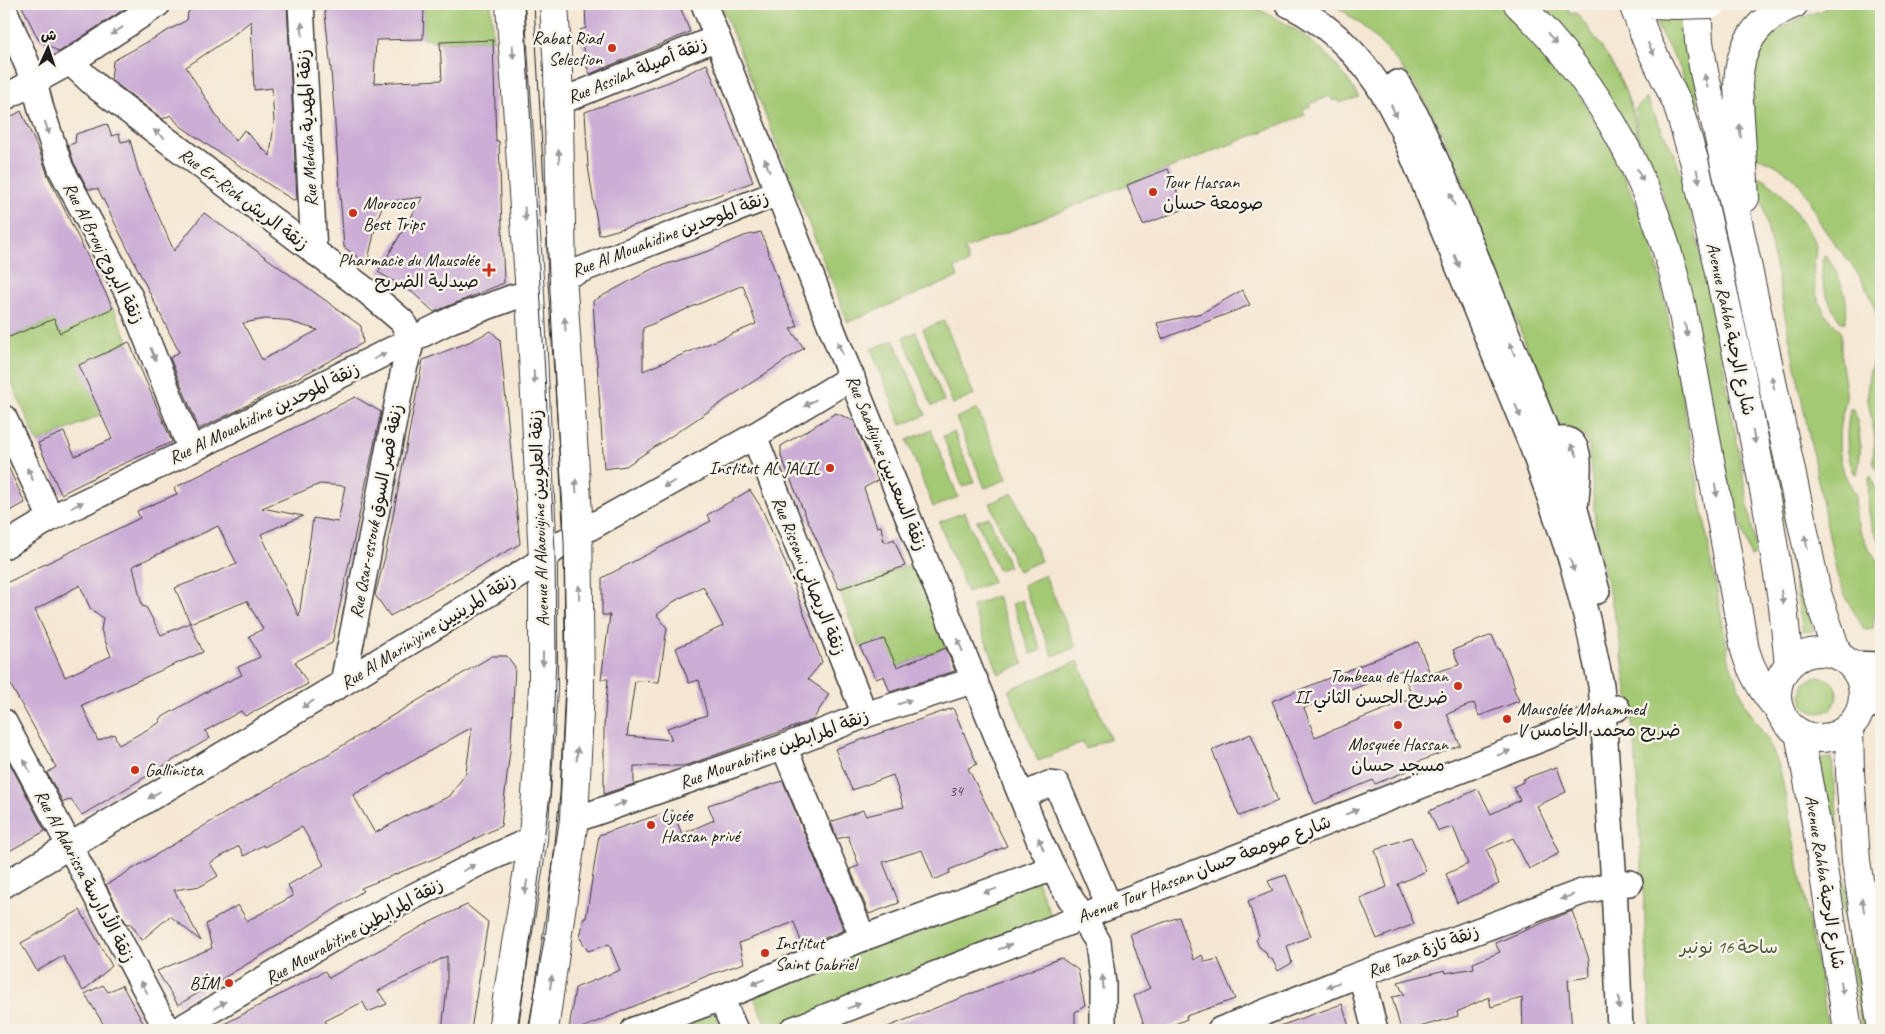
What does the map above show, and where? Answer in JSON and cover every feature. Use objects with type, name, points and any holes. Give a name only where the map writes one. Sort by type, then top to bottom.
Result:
[{"type":"main road","name":"Avenue Al Alaouiyine زنقة العلويين","points":[[502,1030],[533,838],[543,688],[543,558],[530,294],[510,4]]},
{"type":"main road","name":"Avenue Al Alaouiyine زنقة العلويين","points":[[544,1030],[574,820],[580,689],[578,535],[562,275],[554,4]]},
{"type":"main road","points":[[1518,4],[1561,49],[1608,115],[1635,165],[1660,225],[1672,263],[1681,303],[1745,650],[1749,664],[1761,689],[1779,710]]},
{"type":"main road","name":"Avenue Rahba شارع الرحبة","points":[[1634,4],[1647,41],[1677,103],[1694,160],[1744,389],[1767,505],[1783,606],[1789,665]]},
{"type":"main road","points":[[1652,4],[1712,4]]},
{"type":"main road","name":"Avenue Rahba شارع الرحبة","points":[[1697,4],[1699,42],[1704,72],[1817,593],[1843,660]]},
{"type":"main road","points":[[1740,231],[1746,193],[1739,117],[1738,86],[1740,63],[1748,41],[1757,28],[1768,17],[1794,4]]},
{"type":"main road","points":[[1825,652],[1843,660],[1856,671],[1863,690],[1864,713],[1838,735],[1825,738],[1811,738],[1798,733],[1783,719],[1776,698],[1777,686],[1789,665],[1799,657],[1812,653],[1825,652]]},
{"type":"main road","name":"Avenue Rahba شارع الرحبة","points":[[1864,713],[1852,807],[1856,861],[1881,1023]]},
{"type":"main road","name":"Avenue Rahba شارع الرحبة","points":[[1798,733],[1816,823],[1848,1030]]},
{"type":"street","points":[[4,98],[70,62],[158,4]]},
{"type":"street","name":"Rue Mehdia زنقة المهدية","points":[[301,4],[314,252]]},
{"type":"street","name":"Rue Saadiyine زنقة السعديين","points":[[704,4],[852,378],[1052,868],[1096,936],[1103,984],[1103,1030]]},
{"type":"street","points":[[1288,4],[1302,11],[1342,41],[1360,58],[1388,99],[1542,445],[1576,513],[1605,631],[1622,884],[1637,1030]]},
{"type":"street","points":[[1318,4],[1353,31],[1388,70],[1416,116],[1447,185],[1542,445],[1610,710]]},
{"type":"street","name":"Rue Al Brouj زنقة البروج","points":[[4,9],[9,40],[34,81],[41,109],[61,169],[130,297],[191,450]]},
{"type":"street","name":"Rue Assilah زنقة أصيلة","points":[[557,103],[717,38]]},
{"type":"street","name":"Rue Er-Rich زنقة الريش","points":[[70,62],[97,87],[368,292],[402,321],[412,340]]},
{"type":"street","name":"Rue Al Mouahidine زنقة الموحدين","points":[[562,275],[778,193]]},
{"type":"street","name":"Rue Al Mouahidine زنقة الموحدين","points":[[4,546],[51,518],[451,320],[514,297],[530,294]]},
{"type":"street","name":"Rue Qsar-essouk زنقة قصر السوق","points":[[343,683],[404,369],[412,340]]},
{"type":"street","name":"Rue Al Mariniyine زنقة المرينيين","points":[[4,885],[343,683],[532,567],[564,542],[754,436],[852,378]]},
{"type":"street","points":[[4,418],[51,518]]},
{"type":"street","name":"Rue Rissani زنقة الريصاني","points":[[754,436],[865,715]]},
{"type":"street","points":[[1843,660],[1881,665]]},
{"type":"street","name":"Rue Mourabitine زنقة المرابطين","points":[[574,820],[784,748],[865,715],[975,680]]},
{"type":"street","name":"Avenue Tour Hassan شارع صومعة حسان","points":[[792,1030],[1582,723],[1610,710]]},
{"type":"street","name":"Rue Al Adarissa زنقة الأدارسة","points":[[4,722],[167,1030]]},
{"type":"street","points":[[784,748],[863,938]]},
{"type":"street","points":[[1022,796],[1049,784],[1057,785],[1109,906]]},
{"type":"street","name":"Rue Mourabitine زنقة المرابطين","points":[[178,1030],[342,933],[475,865],[533,838]]},
{"type":"street","points":[[634,1030],[721,998],[863,938],[1052,868]]},
{"type":"street","points":[[1620,1030],[1622,884]]},
{"type":"street","name":"Rue Taza زنقة تازة","points":[[1220,1030],[1360,975],[1582,892],[1622,884]]},
{"type":"street","points":[[1360,975],[1375,1030]]},
{"type":"street","points":[[721,998],[735,1030]]},
{"type":"green space","points":[[424,4],[491,4],[493,40],[440,42],[423,39]]},
{"type":"green space","points":[[721,4],[1245,4],[1284,22],[1308,39],[1330,58],[1359,97],[1339,103],[1338,99],[1333,101],[1330,96],[1303,109],[1305,115],[964,249],[969,263],[955,268],[958,277],[848,322]]},
{"type":"green space","name":"ساحة 16 نونبر","points":[[1333,4],[1497,4],[1550,59],[1572,85],[1609,143],[1643,219],[1657,265],[1730,664],[1746,706],[1769,742],[1780,768],[1828,1030],[1651,1030],[1635,742],[1618,630],[1597,542],[1589,448],[1583,435],[1557,422],[1488,251],[1456,164],[1430,111],[1399,63],[1358,22]]},
{"type":"green space","points":[[1534,4],[1567,4],[1570,14],[1576,13],[1585,24],[1608,57],[1621,81],[1632,111],[1639,141],[1634,144]]},
{"type":"green space","points":[[1836,4],[1881,4],[1881,479],[1873,459],[1875,439],[1868,390],[1878,327],[1874,305],[1869,292],[1822,226],[1801,185],[1784,170],[1757,157],[1753,90],[1754,73],[1758,57],[1766,43],[1784,26]]},
{"type":"green space","points":[[1652,17],[1686,19],[1700,118],[1698,118],[1681,70]]},
{"type":"green space","points":[[1646,98],[1680,170],[1694,225],[1718,336],[1757,555],[1751,557],[1729,484],[1674,229],[1658,181],[1638,135],[1635,109]]},
{"type":"green space","points":[[1702,135],[1704,135],[1813,631],[1803,632],[1773,458]]},
{"type":"green space","points":[[1757,176],[1767,181],[1783,195],[1815,241],[1813,273],[1816,294],[1825,314],[1841,332],[1841,359],[1846,399],[1840,424],[1840,457],[1844,473],[1855,494],[1856,516],[1859,529],[1870,551],[1881,565],[1881,605],[1875,612],[1873,629],[1865,630],[1849,603],[1837,575]]},
{"type":"green space","points":[[1824,255],[1827,256],[1843,288],[1846,304],[1845,322],[1841,322],[1825,290],[1822,273]]},
{"type":"green space","points":[[113,308],[129,342],[80,365],[102,414],[38,443],[4,365],[4,339],[54,319]]},
{"type":"green space","points":[[944,321],[974,395],[953,404],[923,329]]},
{"type":"green space","points":[[916,332],[944,401],[932,406],[903,337]]},
{"type":"green space","points":[[894,340],[926,415],[901,425],[871,349]]},
{"type":"green space","points":[[977,409],[1007,479],[985,488],[956,418]]},
{"type":"green space","points":[[1850,409],[1854,409],[1859,433],[1860,458],[1857,474],[1854,473],[1851,465],[1848,449],[1847,434]]},
{"type":"green space","points":[[931,430],[958,497],[933,507],[907,440]]},
{"type":"green space","points":[[954,432],[974,482],[963,487],[943,436]]},
{"type":"green space","points":[[1871,476],[1881,503],[1881,543],[1870,520],[1868,494],[1869,477]]},
{"type":"green space","points":[[1013,493],[1041,561],[1018,571],[990,503]]},
{"type":"green space","points":[[965,512],[993,582],[967,592],[939,522]]},
{"type":"green space","points":[[989,517],[1009,566],[998,570],[977,521]]},
{"type":"green space","points":[[919,562],[951,645],[897,667],[860,647],[839,589]]},
{"type":"green space","points":[[1045,575],[1076,647],[1053,656],[1023,585]]},
{"type":"green space","points":[[997,596],[1024,664],[999,674],[972,606]]},
{"type":"green space","points":[[1022,600],[1041,650],[1031,654],[1012,604]]},
{"type":"green space","points":[[1078,661],[1110,738],[1086,749],[1083,742],[1038,761],[1008,690]]},
{"type":"green space","points":[[1819,677],[1826,678],[1832,682],[1836,688],[1836,702],[1832,708],[1826,712],[1819,713],[1812,712],[1806,708],[1802,702],[1801,695],[1802,688],[1806,682],[1812,678]]},
{"type":"green space","points":[[1832,758],[1841,859],[1867,1030],[1862,1030],[1820,759]]},
{"type":"green space","points":[[1036,878],[1052,918],[775,1030],[768,1030],[752,993]]},
{"type":"green space","points":[[716,1012],[729,1030],[663,1030]]},
{"type":"building","points":[[21,4],[132,4],[59,52],[38,39]]},
{"type":"building","points":[[200,4],[287,4],[297,199],[293,200],[212,148],[179,125],[171,115],[163,119],[111,80],[113,61],[187,20],[188,12]],"holes":[[[251,21],[254,90],[272,88],[274,122],[270,156],[244,130],[236,141],[221,123],[186,67]]]},
{"type":"building","points":[[324,4],[424,4],[423,39],[376,40],[374,83],[442,80],[440,42],[493,40],[496,141],[499,141],[504,283],[434,312],[412,292],[378,272],[423,197],[384,202],[378,217],[367,264],[344,247],[331,70]]},
{"type":"building","points":[[585,4],[679,4],[690,32],[590,74],[583,58],[586,55],[581,44],[586,41],[580,30],[586,28]]},
{"type":"building","points":[[707,64],[753,182],[646,222],[599,235],[588,166],[585,112],[669,82]]},
{"type":"building","points":[[21,111],[48,176],[113,308],[60,333],[54,319],[4,339],[4,121]]},
{"type":"building","points":[[107,124],[112,136],[119,134],[121,142],[130,140],[138,170],[174,251],[204,213],[361,326],[363,343],[199,429],[170,358],[179,352],[98,189],[88,189],[74,163],[68,145],[75,143],[76,134]],"holes":[[[265,319],[284,320],[318,330],[262,360],[243,323]]]},
{"type":"building","name":"Tour Hassan صومعة حسان","points":[[1168,169],[1184,209],[1143,225],[1127,185]]},
{"type":"building","points":[[761,232],[786,302],[798,326],[790,329],[804,348],[626,466],[604,469],[593,301],[654,268],[709,251],[744,236]],"holes":[[[743,285],[756,324],[643,371],[643,328]]]},
{"type":"building","points":[[1242,290],[1250,305],[1162,339],[1157,323],[1202,313]]},
{"type":"building","points":[[491,331],[500,340],[520,544],[390,616],[375,595],[385,557],[423,360]]},
{"type":"building","points":[[129,342],[172,442],[61,494],[38,443],[64,432],[75,456],[112,439],[79,365]]},
{"type":"building","points":[[355,397],[381,412],[332,643],[295,662],[308,684],[245,716],[241,711],[205,731],[210,738],[82,815],[71,800],[63,802],[47,773],[56,767],[4,673],[4,584],[140,518],[137,511],[177,494],[174,488]],"holes":[[[320,484],[345,486],[338,522],[313,518],[299,617],[261,534],[303,516],[262,508]],[[218,526],[237,564],[175,588],[190,623],[161,635],[146,607],[142,606],[133,566]],[[80,585],[90,608],[103,618],[101,630],[111,656],[65,677],[35,610]],[[247,601],[263,629],[249,636],[260,657],[238,667],[242,675],[210,690],[159,719],[161,722],[119,745],[114,734],[98,741],[82,705],[203,652],[190,623]]]},
{"type":"building","points":[[836,413],[854,421],[878,480],[864,488],[877,527],[881,526],[884,543],[894,539],[905,566],[839,589],[781,456],[781,446]]},
{"type":"building","points":[[4,458],[25,503],[4,514]]},
{"type":"building","points":[[750,490],[762,509],[785,562],[822,662],[808,679],[829,694],[813,720],[683,766],[634,766],[634,784],[604,794],[604,726],[608,679],[601,679],[610,615],[602,615],[602,578],[711,521],[707,515]],"holes":[[[703,586],[723,626],[676,648],[689,683],[699,680],[707,715],[667,728],[672,740],[627,736],[635,681],[659,682],[667,628],[657,615],[673,602]]]},
{"type":"building","name":"Mosquée Hassan مسجد حسان","points":[[1492,635],[1498,649],[1500,649],[1519,701],[1479,716],[1474,703],[1447,714],[1460,745],[1406,767],[1407,771],[1375,784],[1373,780],[1315,804],[1272,701],[1418,642],[1430,674],[1459,665],[1453,650]],"holes":[[[1402,670],[1413,698],[1315,737],[1304,708]]]},
{"type":"building","points":[[884,639],[897,667],[946,648],[955,671],[890,692],[884,676],[876,679],[860,647]]},
{"type":"building","points":[[492,656],[507,656],[515,667],[511,742],[501,826],[436,858],[361,888],[363,891],[279,945],[178,1005],[157,971],[212,948],[206,924],[238,905],[247,921],[293,896],[288,885],[324,865],[302,827],[244,856],[239,846],[210,863],[218,876],[201,886],[174,890],[201,941],[170,916],[142,940],[131,924],[126,923],[106,885],[237,806],[310,765]],"holes":[[[472,727],[466,773],[450,796],[410,814],[375,833],[353,795]]]},
{"type":"building","points":[[953,708],[977,764],[968,768],[1007,846],[949,870],[950,873],[934,880],[922,850],[883,862],[899,903],[869,914],[850,869],[859,866],[848,836],[837,839],[831,822],[863,810],[866,816],[904,807],[893,775],[852,790],[835,749]]},
{"type":"building","points":[[1251,734],[1278,801],[1239,816],[1212,750]]},
{"type":"building","points":[[4,752],[45,831],[4,854]]},
{"type":"building","points":[[1557,767],[1566,792],[1537,806],[1560,853],[1529,869],[1513,838],[1487,850],[1499,884],[1457,903],[1446,874],[1468,864],[1453,827],[1438,831],[1429,811],[1478,789],[1491,814],[1520,800],[1513,787],[1523,782],[1523,779]]},
{"type":"building","points":[[783,781],[844,930],[803,947],[794,922],[739,943],[744,963],[709,975],[577,1030],[569,1030],[575,988],[620,970],[609,944],[588,951],[580,938],[584,918],[586,918],[599,835],[672,810],[682,834],[714,820],[708,805]]},
{"type":"building","points":[[1411,837],[1426,871],[1398,884],[1414,924],[1377,939],[1360,898],[1387,887],[1375,850]]},
{"type":"building","points":[[1286,875],[1311,936],[1287,946],[1292,963],[1278,971],[1272,959],[1268,958],[1265,951],[1259,947],[1256,939],[1259,936],[1248,901],[1273,891],[1268,881]]},
{"type":"building","points":[[467,905],[488,922],[471,1030],[442,1030],[447,988],[447,956],[378,991],[387,1004],[368,1012],[363,1002],[325,1021],[330,1030],[213,1030],[325,971],[329,978],[430,922]]},
{"type":"building","points":[[80,910],[112,966],[83,991],[63,956],[37,971],[21,943]]},
{"type":"building","points":[[1572,911],[1589,959],[1590,977],[1568,980],[1572,1030],[1523,1030],[1522,998],[1491,1007],[1489,997],[1457,1012],[1458,1016],[1409,1030],[1401,1030],[1392,997],[1404,995],[1398,982],[1445,970],[1446,973],[1474,968],[1473,963],[1500,952],[1495,943]]},
{"type":"building","points":[[1179,917],[1194,960],[1202,955],[1205,962],[1218,959],[1235,999],[1186,1016],[1187,1019],[1161,1030],[1146,1030],[1134,996],[1150,988],[1145,979],[1130,934]]},
{"type":"building","points":[[1061,958],[1078,970],[1085,1006],[1075,1012],[1075,1030],[880,1030]]},
{"type":"building","points":[[103,985],[108,992],[122,985],[147,1030],[107,1030],[85,994]]},
{"type":"building","points":[[1342,1004],[1350,1030],[1275,1030],[1274,1028]]},
{"type":"tram line","points":[[518,1030],[550,795],[556,659],[555,550],[524,4]]},
{"type":"tram line","points":[[528,1030],[546,930],[560,795],[566,660],[564,542],[534,4]]},
{"type":"place","name":"Rabat Riad Selection","points":[[612,48]]},
{"type":"place","name":"Tour Hassan صومعة حسان","points":[[1153,192]]},
{"type":"place","name":"Morocco Best Trips","points":[[353,213]]},
{"type":"place","name":"Pharmacie du Mausolée صيدلية الضريح","points":[[489,270]]},
{"type":"place","name":"Institut AL JALIL","points":[[830,468]]},
{"type":"place","name":"Tombeau de Hassan II ضريح الحسن الثاني","points":[[1458,686]]},
{"type":"place","name":"Mausolée Mohammed V ضريح محمد الخامس","points":[[1507,719]]},
{"type":"place","name":"Mosquée Hassan مسجد حسان","points":[[1398,725]]},
{"type":"place","name":"Gallinicta","points":[[135,770]]},
{"type":"place","name":"Lycée Hassan privé","points":[[651,825]]},
{"type":"place","name":"Institut Saint Gabriel","points":[[765,953]]},
{"type":"place","name":"BİM","points":[[229,983]]}]
